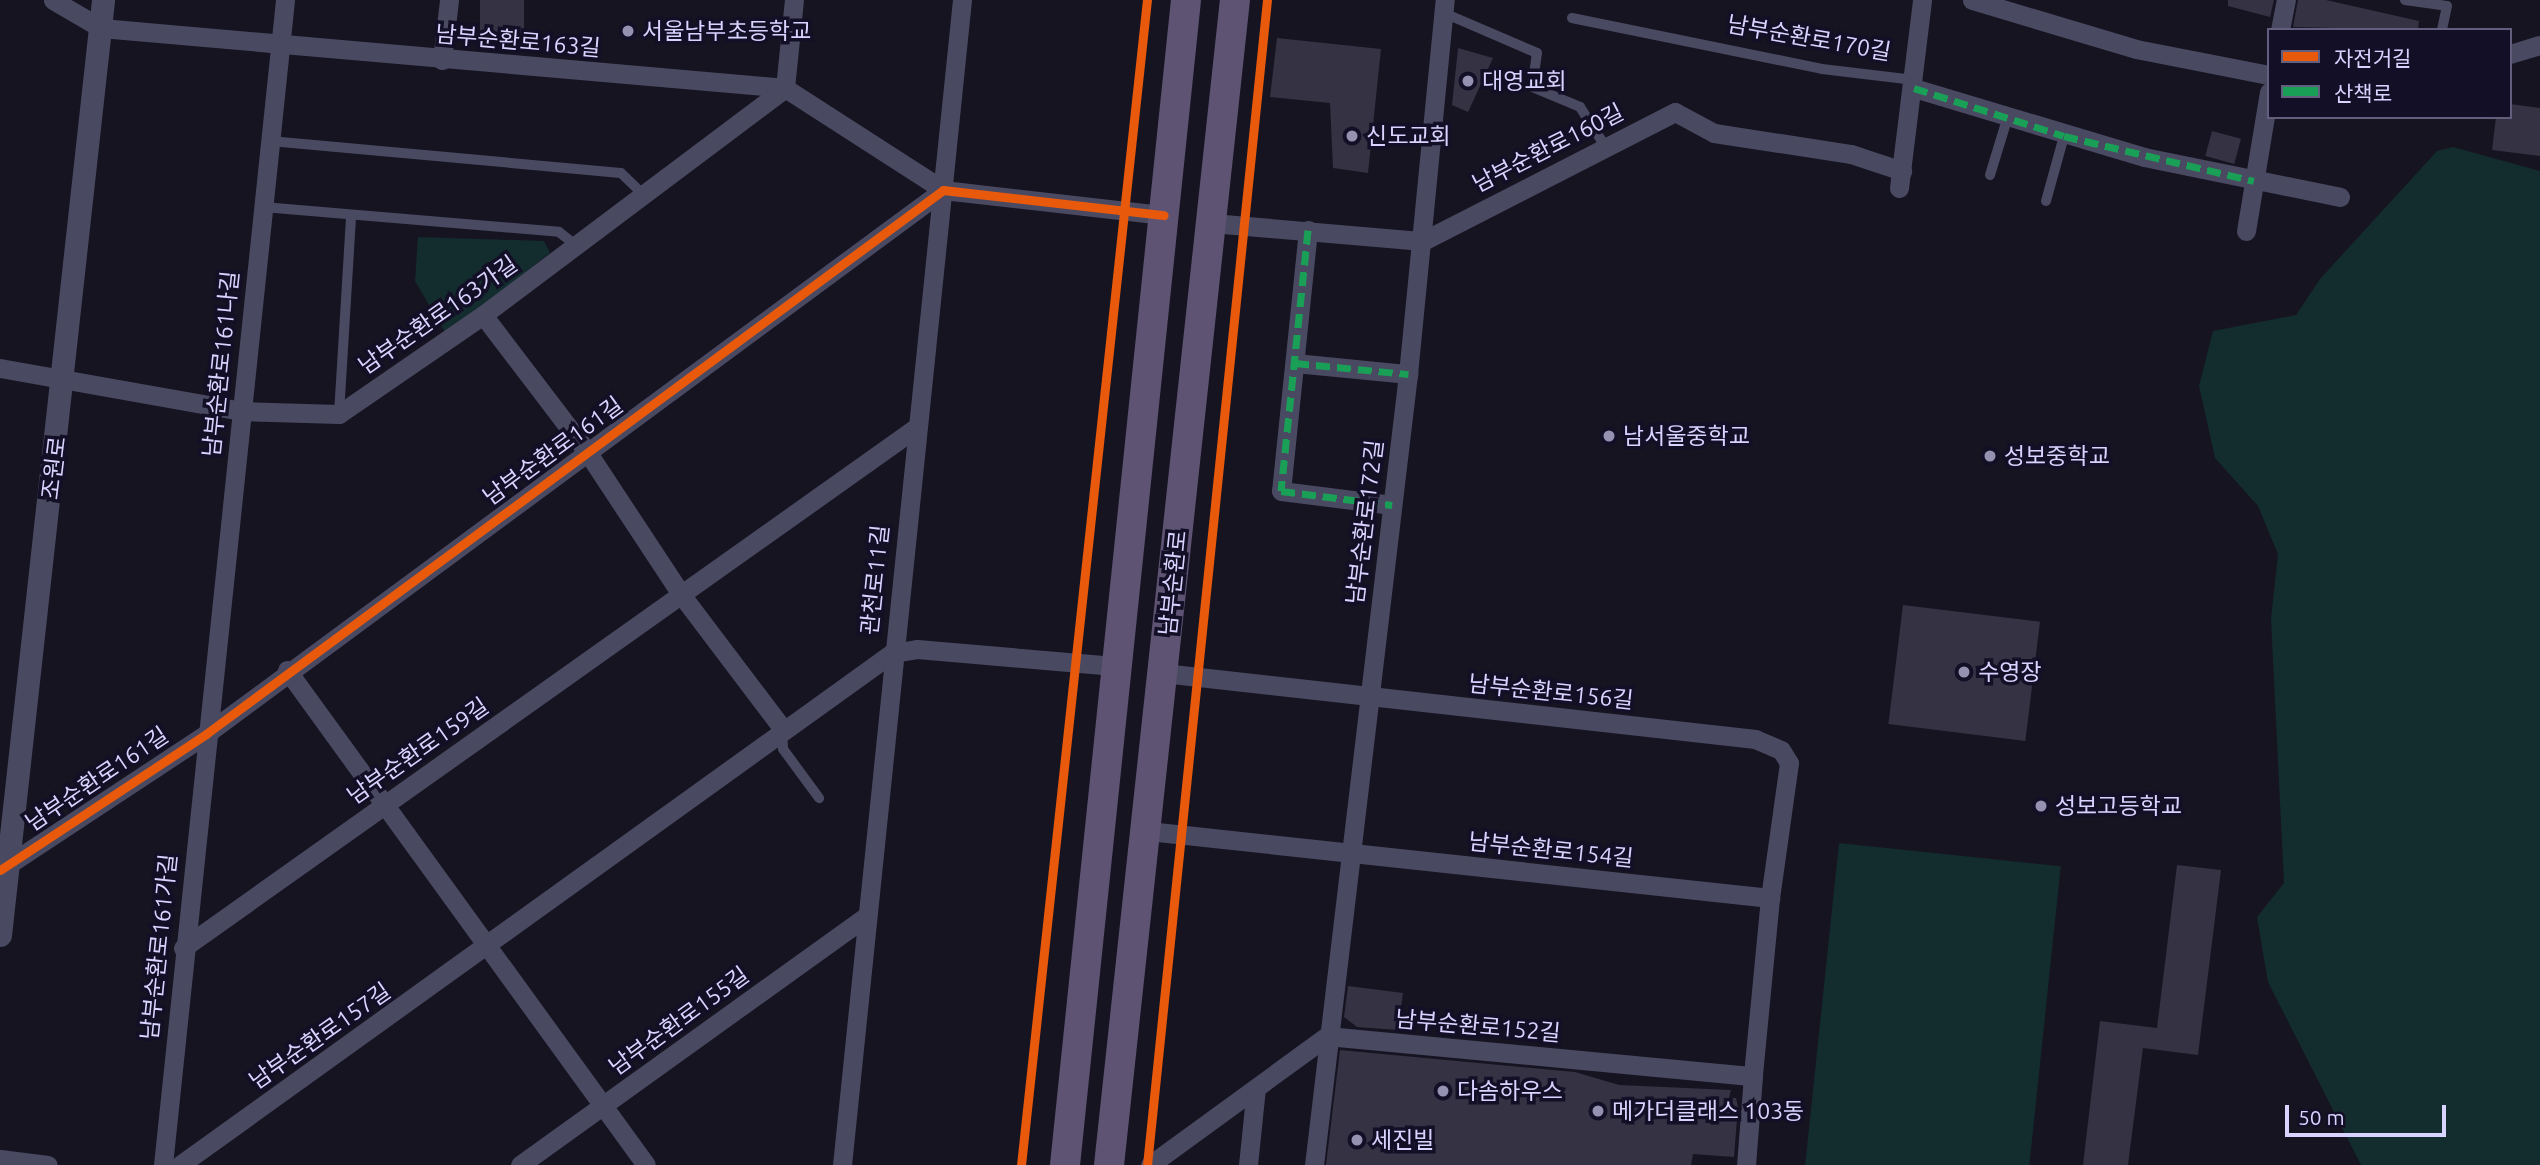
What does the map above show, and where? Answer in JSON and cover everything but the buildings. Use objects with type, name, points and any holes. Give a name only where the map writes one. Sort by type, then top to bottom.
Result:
[{"type":"main road","points":[[1065,1165],[1114,666],[1186,0]]},
{"type":"main road","name":"남부순환로","points":[[1109,1165],[1148,831],[1236,0]]},
{"type":"street","points":[[53,0],[101,28]]},
{"type":"street","name":"조원로","points":[[0,935],[3,871],[66,376],[103,0]]},
{"type":"street","name":"남부순환로161나길","points":[[206,734],[285,0]]},
{"type":"street","points":[[442,60],[449,0]]},
{"type":"street","points":[[785,88],[794,0]]},
{"type":"street","name":"관천로11길","points":[[842,1165],[892,653],[962,0]]},
{"type":"street","name":"남부순환로170길","points":[[1900,180],[1914,84],[1922,0]]},
{"type":"street","points":[[1972,0],[2136,49],[2267,75]]},
{"type":"street","points":[[2280,28],[2286,0]]},
{"type":"street","name":"남부순환로172길","points":[[1314,1165],[1327,1036],[1423,241],[1444,7]]},
{"type":"street","name":"남부순환로163길","points":[[101,28],[280,46],[785,88],[943,190]]},
{"type":"street","points":[[2512,53],[2540,45]]},
{"type":"street","name":"남부순환로170길","points":[[1914,84],[2064,136],[2254,181],[2340,197]]},
{"type":"street","name":"남부순환로163가길","points":[[339,414],[578,246],[785,88]]},
{"type":"street","points":[[2246,231],[2267,104]]},
{"type":"street","name":"남부순환로160길","points":[[1423,241],[1675,112],[1714,133],[1851,154],[1900,180]]},
{"type":"street","points":[[943,190],[1164,215]]},
{"type":"street","name":"남부순환로161길","points":[[3,871],[206,734],[287,670],[943,190]]},
{"type":"street","points":[[1212,223],[1423,241]]},
{"type":"street","points":[[1308,230],[1280,491],[1392,505]]},
{"type":"street","name":"남부순환로161길","points":[[483,315],[586,450]]},
{"type":"street","points":[[1294,363],[1408,374]]},
{"type":"street","points":[[0,368],[66,376],[241,411],[339,414]]},
{"type":"street","name":"남부순환로159길","points":[[183,947],[683,597],[917,427]]},
{"type":"street","points":[[586,450],[683,597],[782,728]]},
{"type":"street","name":"남부순환로157길","points":[[180,1165],[488,947],[782,728],[892,653],[917,649],[1114,666]]},
{"type":"street","points":[[287,670],[646,1165]]},
{"type":"street","name":"남부순환로156길","points":[[1163,673],[1755,739],[1781,750],[1789,763],[1770,898]]},
{"type":"street","name":"남부순환로161가길","points":[[163,1165],[206,734]]},
{"type":"street","name":"남부순환로154길","points":[[1148,831],[1770,898]]},
{"type":"street","points":[[1746,1165],[1770,898]]},
{"type":"street","name":"남부순환로155길","points":[[520,1165],[866,916]]},
{"type":"street","points":[[1150,1165],[1327,1036]]},
{"type":"street","name":"남부순환로152길","points":[[1327,1036],[1753,1076]]},
{"type":"street","points":[[1248,1165],[1256,1088]]},
{"type":"street","points":[[0,1159],[48,1165]]},
{"type":"lane","points":[[2405,0],[2447,6],[2442,28]]},
{"type":"lane","name":"남부순환로172길","points":[[1444,7],[1537,53],[1532,87],[1580,107],[1605,146]]},
{"type":"lane","name":"남부순환로170길","points":[[1572,18],[1822,69],[1914,84]]},
{"type":"lane","points":[[1990,175],[2008,115]]},
{"type":"lane","points":[[2046,201],[2064,136]]},
{"type":"lane","points":[[270,141],[621,173],[644,195]]},
{"type":"lane","points":[[262,207],[559,232],[578,246]]},
{"type":"lane","points":[[339,414],[351,216]]},
{"type":"lane","points":[[782,728],[783,749],[819,798]]},
{"type":"green space","points":[[2453,147],[2540,171],[2540,1165],[2361,1165],[2268,982],[2257,917],[2284,883],[2271,619],[2278,554],[2258,506],[2215,458],[2199,386],[2213,331],[2296,315],[2320,279],[2437,151]]},
{"type":"green space","points":[[418,237],[544,241],[550,253],[446,334],[415,281]]},
{"type":"green space","points":[[1839,843],[2061,866],[2029,1165],[1805,1165]]},
{"type":"marked path","points":[[1914,88],[2064,136],[2254,181]]},
{"type":"marked path","points":[[1308,230],[1281,491],[1392,505]]},
{"type":"marked path","points":[[1295,363],[1408,374]]},
{"type":"cycle path","points":[[1021,1165],[1147,0]]},
{"type":"cycle path","points":[[1147,1165],[1267,0]]},
{"type":"cycle path","points":[[0,870],[206,734],[943,190],[1164,215]]},
{"type":"place","name":"서울남부초등학교","points":[[628,31]]},
{"type":"place","name":"대영교회","points":[[1468,81]]},
{"type":"place","name":"신도교회","points":[[1352,136]]},
{"type":"place","name":"남서울중학교","points":[[1609,436]]},
{"type":"place","name":"성보중학교","points":[[1990,456]]},
{"type":"place","name":"수영장","points":[[1964,672]]},
{"type":"place","name":"성보고등학교","points":[[2041,806]]},
{"type":"place","name":"다솜하우스","points":[[1443,1091]]},
{"type":"place","name":"메가더클래스 103동","points":[[1598,1111]]},
{"type":"place","name":"세진빌","points":[[1357,1140]]}]
